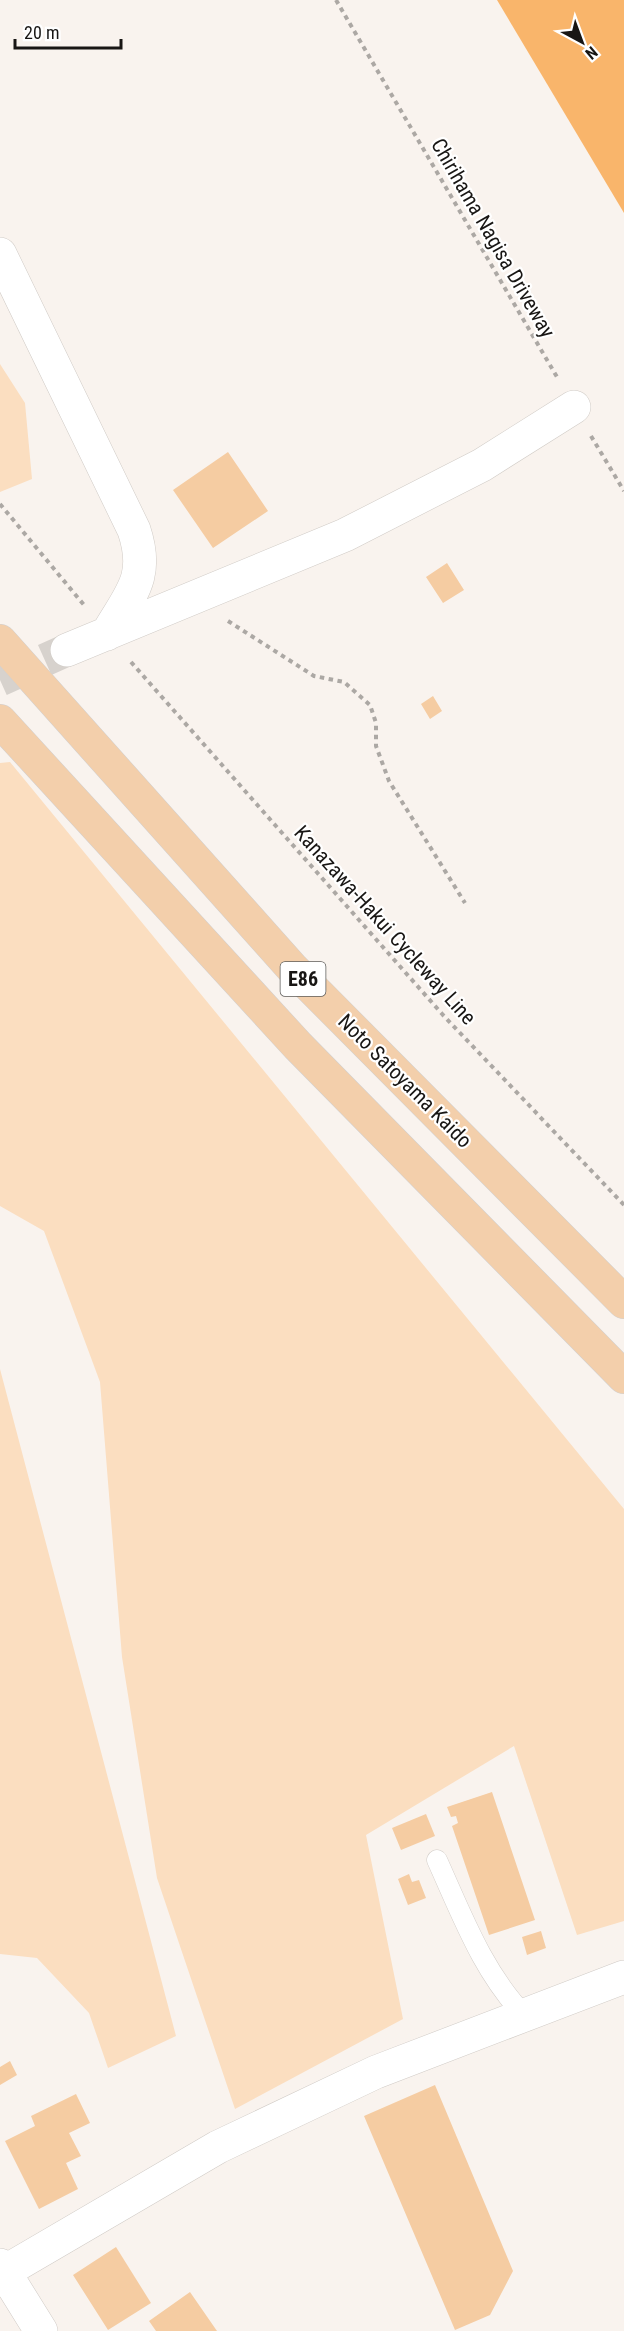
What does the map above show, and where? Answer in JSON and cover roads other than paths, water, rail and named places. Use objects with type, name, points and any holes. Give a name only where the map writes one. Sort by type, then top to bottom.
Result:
[{"type":"highway","name":"Noto Satoyama Kaido","points":[[0,641],[293,969],[624,1302]]},
{"type":"highway","name":"E86","points":[[0,722],[298,1046],[624,1377]]},
{"type":"street","points":[[0,254],[134,530],[141,552],[141,568],[137,582],[107,634]]},
{"type":"street","points":[[67,650],[356,529],[482,465],[574,407]]},
{"type":"street","points":[[41,2331],[1,2273],[218,2147],[376,2072],[624,1977]]},
{"type":"lane","points":[[437,1860],[475,1944],[496,1981],[526,2016]]},
{"type":"tunnel","points":[[0,680],[67,650]]}]
